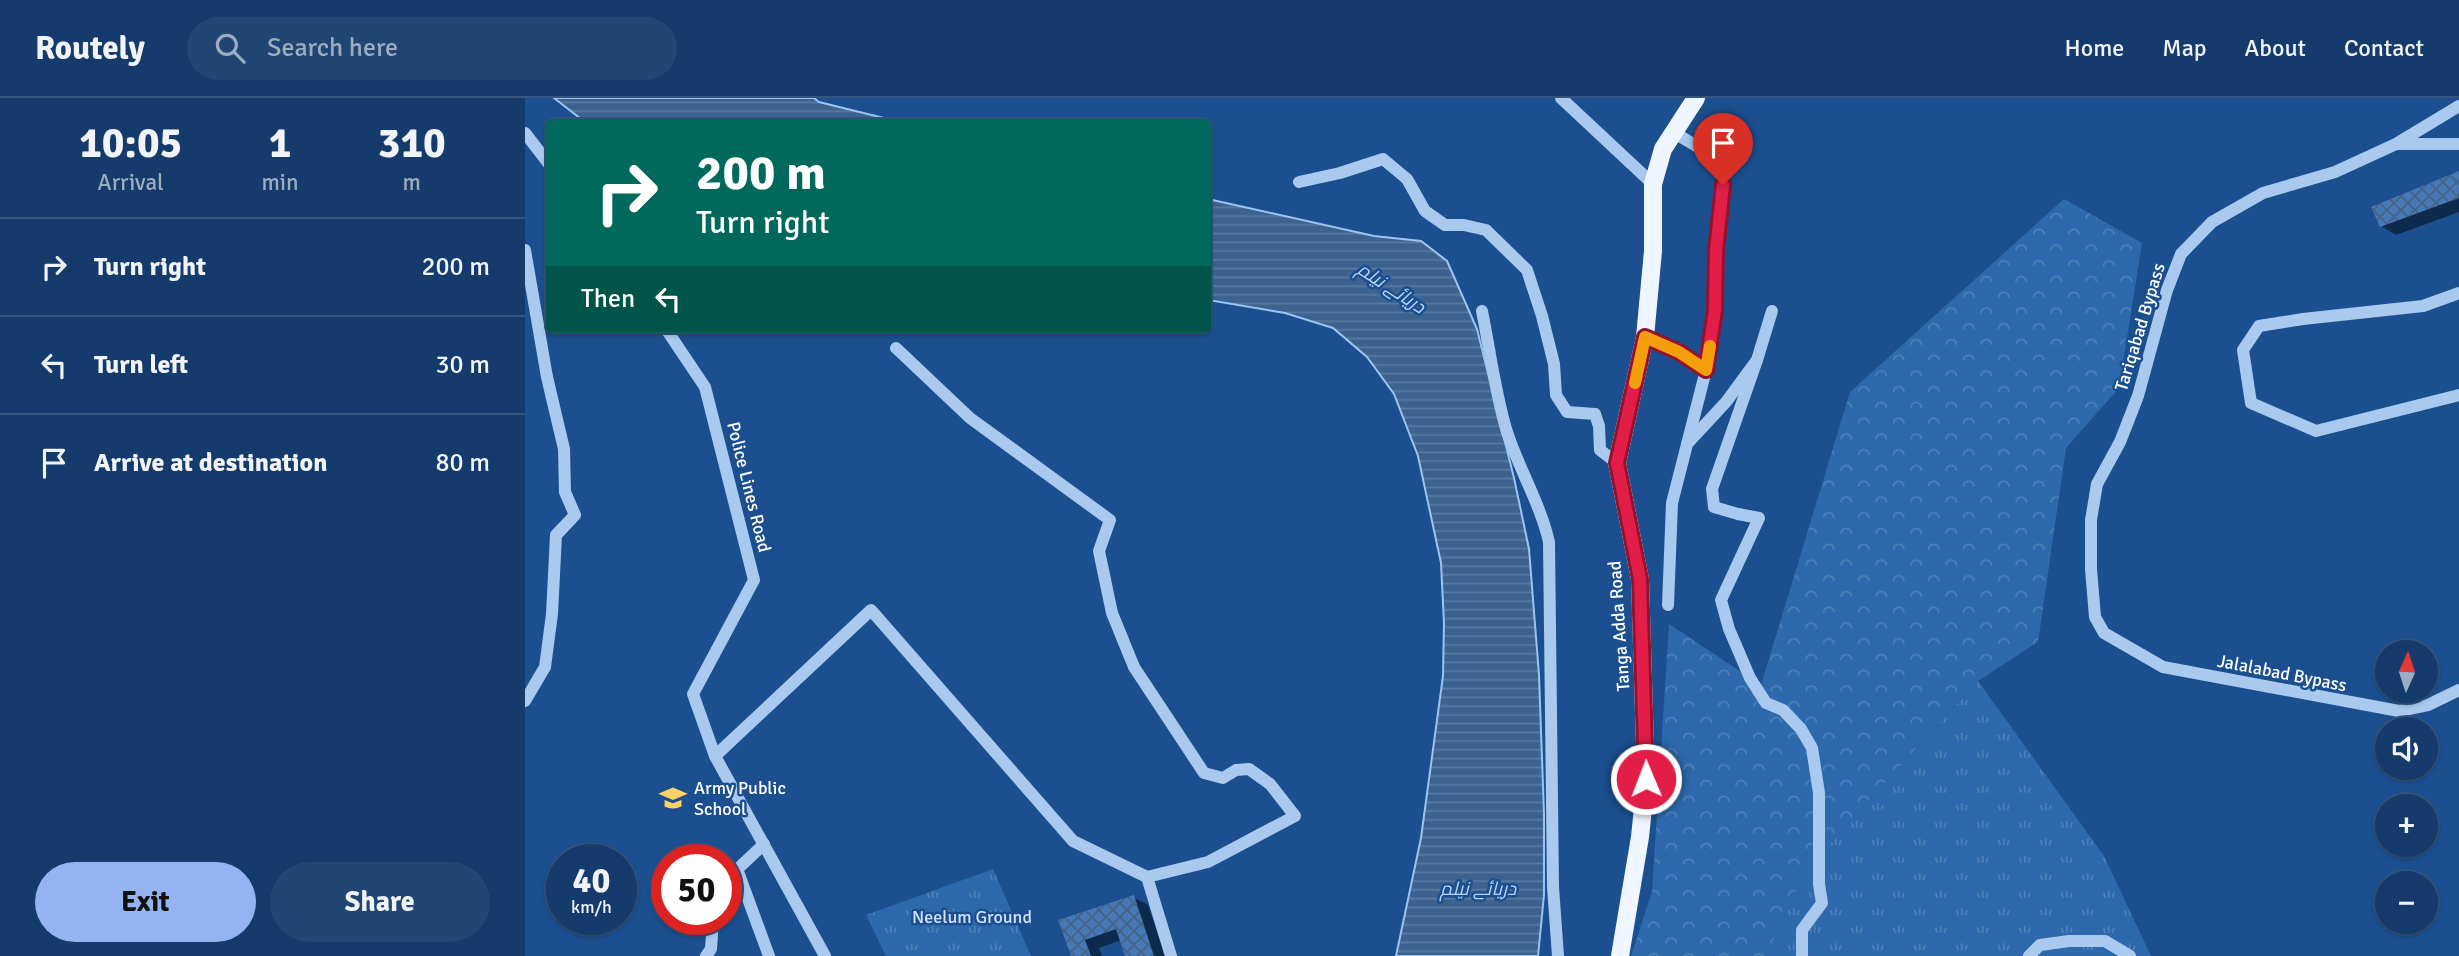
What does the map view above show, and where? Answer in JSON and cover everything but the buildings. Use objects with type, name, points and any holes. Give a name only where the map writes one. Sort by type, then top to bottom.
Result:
[{"type":"main road","name":"Tanga Adda Road","points":[[1620,956],[1640,837],[1646,779],[1640,579],[1617,463],[1645,337],[1653,251],[1653,184],[1663,149],[1696,98]]},
{"type":"street","points":[[1561,98],[1653,184]]},
{"type":"street","name":"Tariqabad Bypass","points":[[2104,633],[2095,617],[2091,569],[2091,520],[2097,484],[2120,442],[2138,396],[2167,290],[2181,254],[2212,222],[2263,193],[2335,172],[2396,144],[2459,106]]},
{"type":"street","points":[[1668,605],[1672,503],[1706,370],[1715,310],[1716,251],[1725,163],[1673,132]]},
{"type":"street","points":[[525,133],[546,160]]},
{"type":"street","points":[[2396,144],[2459,144]]},
{"type":"street","points":[[1299,182],[1340,173],[1383,159],[1407,179],[1425,211],[1445,225],[1464,225],[1486,230],[1527,270],[1554,365],[1556,395],[1567,412],[1595,414],[1599,426],[1599,450],[1617,463]]},
{"type":"street","points":[[525,250],[547,377],[563,449],[565,492],[575,515],[556,534],[552,614],[545,667],[525,701]]},
{"type":"street","points":[[2459,293],[2423,306],[2259,326],[2243,350],[2251,403],[2316,431],[2459,395]]},
{"type":"street","points":[[1482,311],[1506,429],[1521,472],[1543,517],[1549,542],[1553,887],[1558,956]]},
{"type":"street","points":[[1772,311],[1711,489],[1714,507],[1759,518],[1721,600],[1729,629],[1750,678],[1766,702],[1783,710],[1801,729],[1812,748],[1819,793],[1819,884],[1822,903],[1802,929],[1802,956]]},
{"type":"street","name":"Police Lines Road","points":[[669,333],[705,387],[754,580],[693,694],[715,756],[825,956]]},
{"type":"street","points":[[1645,337],[1679,352],[1706,370]]},
{"type":"street","points":[[715,756],[871,610],[1073,841],[1147,877],[1208,862],[1295,816],[1270,784],[1249,769],[1236,770],[1223,778],[1204,773],[1134,667],[1112,613],[1099,551],[1110,520],[970,418],[896,348]]},
{"type":"street","points":[[1685,446],[1726,402],[1757,360]]},
{"type":"street","name":"Jalalabad Bypass","points":[[2104,633],[2163,667],[2399,712],[2428,705],[2459,690]]},
{"type":"street","points":[[742,864],[764,844]]},
{"type":"street","points":[[1147,877],[1171,956]]},
{"type":"street","points":[[742,883],[769,956]]},
{"type":"street","points":[[706,956],[711,949],[712,935]]},
{"type":"street","points":[[2029,956],[2040,945],[2069,941],[2105,941],[2130,956]]},
{"type":"green space","points":[[2064,199],[2142,243],[2119,388],[2066,448],[2038,642],[1978,681],[1807,868],[1766,956],[1631,956],[1652,892],[1669,624],[1761,685],[1850,392]]},
{"type":"green space","points":[[1978,681],[2104,856],[2151,956],[1766,956],[1807,868]]},
{"type":"green space","name":"Neelum Ground","points":[[993,869],[1031,956],[886,956],[866,915]]},
{"type":"water","points":[[554,98],[814,98],[819,102],[888,119],[581,119]]},
{"type":"water","name":"دریائے نیلم","points":[[1211,200],[1374,236],[1421,241],[1447,261],[1477,329],[1529,549],[1539,675],[1544,814],[1544,895],[1538,956],[1396,956],[1421,838],[1443,676],[1441,563],[1418,456],[1394,394],[1367,357],[1333,328],[1285,313],[1211,301]]},
{"type":"slow traffic","points":[[1635,383],[1645,337],[1679,352],[1706,370],[1710,346]]},
{"type":"place","name":"Army Public School","points":[[673,798]]},
{"type":"route","points":[[1646,779],[1640,579],[1617,463],[1645,337],[1679,352],[1706,370],[1715,310],[1716,251],[1723,185]]}]
